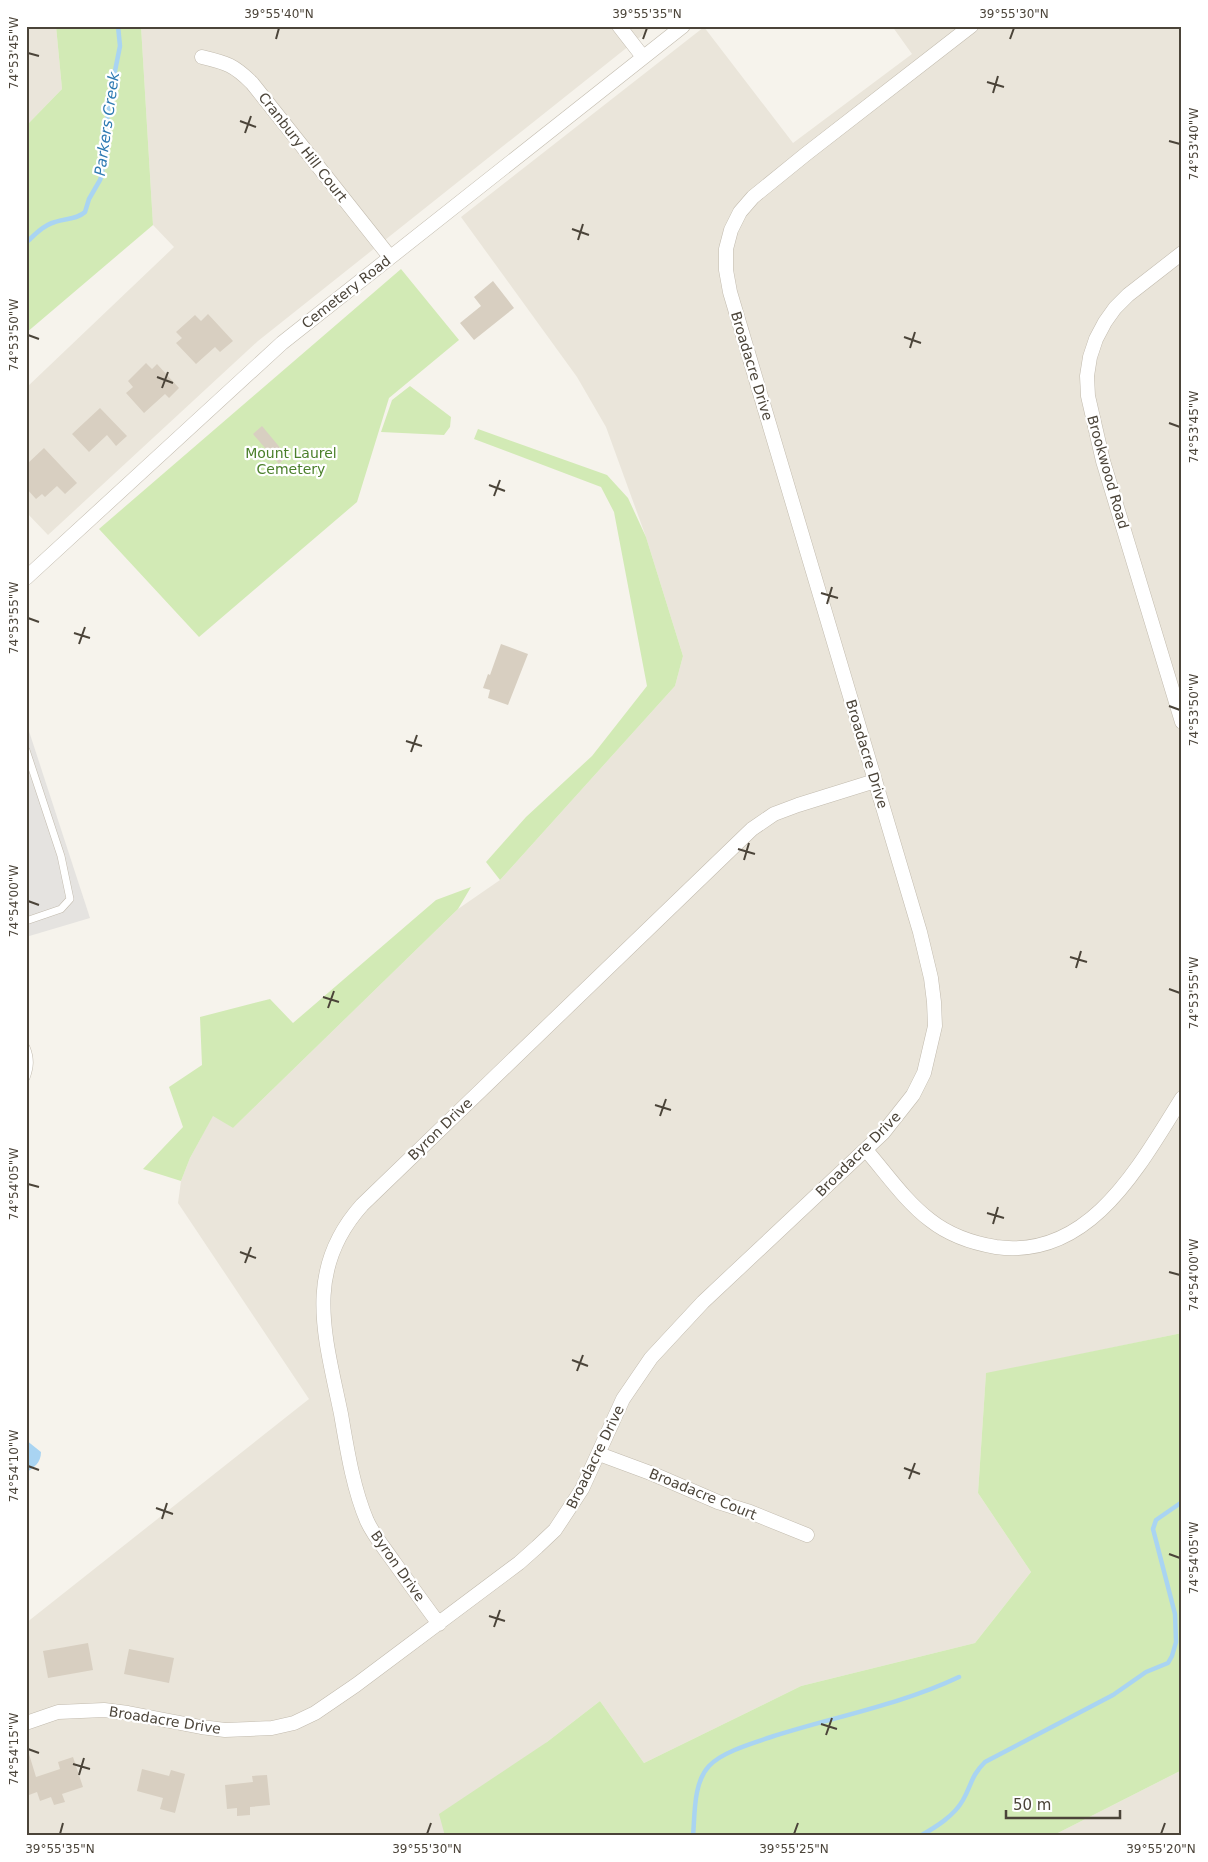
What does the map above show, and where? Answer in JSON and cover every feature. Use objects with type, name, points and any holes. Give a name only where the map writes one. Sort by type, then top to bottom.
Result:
[{"type":"street","points":[[619,26],[643,57]]},
{"type":"street","name":"Cemetery Road","points":[[26,578],[282,342],[684,26]]},
{"type":"street","name":"Broadacre Drive","points":[[26,1723],[58,1712],[104,1710],[136,1714],[201,1727],[249,1730],[294,1723],[336,1700],[519,1563],[555,1530],[582,1489],[624,1399],[651,1358],[703,1302],[883,1133],[914,1095],[924,1073],[931,1050],[934,1026],[934,1002],[926,955],[732,299],[726,270],[726,249],[731,230],[740,212],[753,198],[806,154],[970,26]]},
{"type":"street","name":"Cranbury Hill Court","points":[[202,57],[224,62],[236,68],[252,83],[390,257]]},
{"type":"street","name":"Brookwood Road","points":[[1182,253],[1128,295],[1104,322],[1090,357],[1087,376],[1088,396],[1104,461],[1182,722]]},
{"type":"street","name":"Byron Drive","points":[[439,1624],[378,1540],[368,1522],[355,1485],[323,1323],[325,1278],[338,1238],[349,1219],[362,1205],[752,829],[774,814],[875,781]]},
{"type":"street","points":[[866,1150],[918,1210],[947,1231],[985,1245],[1005,1248],[1026,1248],[1047,1244],[1066,1236],[1101,1211],[1130,1178],[1182,1098]]},
{"type":"street","name":"Broadacre Court","points":[[598,1454],[807,1535]]},
{"type":"lane","points":[[26,750],[61,856],[70,898],[60,909],[26,921]]},
{"type":"lane","points":[[26,1048],[30,1056],[30,1065],[26,1078]]},
{"type":"shaded area","points":[[26,26],[56,26],[62,89],[26,126]]},
{"type":"shaded area","points":[[141,26],[654,26],[258,341],[48,535],[26,512],[26,388],[174,247],[153,225]]},
{"type":"shaded area","points":[[892,26],[1182,26],[1182,1333],[986,1374],[978,1493],[1031,1572],[975,1643],[801,1686],[644,1763],[600,1701],[547,1742],[445,1836],[26,1836],[26,1623],[309,1399],[178,1203],[181,1181],[190,1158],[213,1115],[233,1128],[458,909],[500,880],[675,686],[683,656],[646,537],[606,427],[577,377],[461,217],[704,27],[793,143],[912,54]]},
{"type":"shaded area","points":[[26,722],[90,918],[26,937]]},
{"type":"shaded area","points":[[1182,1770],[1182,1836],[1052,1836]]},
{"type":"green space","points":[[56,26],[141,26],[153,225],[26,333],[26,126],[62,89]]},
{"type":"green space","name":"Mount Laurel Cemetery","points":[[401,269],[459,340],[389,398],[357,502],[199,637],[99,529]]},
{"type":"green space","points":[[410,386],[451,417],[450,427],[444,435],[381,432],[392,400]]},
{"type":"green space","points":[[478,429],[607,475],[628,498],[646,537],[683,656],[675,686],[500,880],[486,862],[526,817],[592,756],[647,686],[614,512],[601,487],[474,439]]},
{"type":"green space","points":[[471,887],[458,909],[233,1128],[213,1116],[190,1158],[181,1181],[143,1169],[183,1127],[169,1087],[202,1065],[200,1017],[270,999],[293,1023],[436,900]]},
{"type":"green space","points":[[1182,1333],[1182,1770],[1052,1836],[445,1836],[439,1814],[547,1742],[600,1701],[644,1763],[801,1686],[975,1643],[1031,1572],[978,1493],[986,1373]]},
{"type":"water","points":[[26,1440],[41,1452],[41,1456],[34,1467],[26,1473]]},
{"type":"building","points":[[493,281],[514,308],[474,340],[460,323],[481,306],[474,297]]},
{"type":"building","points":[[208,314],[233,341],[220,352],[215,347],[196,364],[176,343],[182,338],[176,332],[195,315],[201,321]]},
{"type":"building","points":[[146,363],[152,369],[157,364],[179,388],[169,398],[165,394],[144,413],[126,393],[133,387],[128,381]]},
{"type":"building","points":[[100,408],[127,436],[116,446],[107,435],[89,452],[72,434]]},
{"type":"building","points":[[262,426],[287,456],[279,464],[253,434]]},
{"type":"building","points":[[44,448],[77,483],[65,494],[57,486],[45,497],[42,494],[36,499],[26,488],[26,465]]},
{"type":"building","points":[[501,644],[528,654],[508,705],[488,698],[490,690],[483,688],[488,674],[490,675]]},
{"type":"building","points":[[88,1643],[93,1670],[48,1678],[43,1651]]},
{"type":"building","points":[[129,1649],[174,1658],[169,1683],[124,1674]]},
{"type":"building","points":[[26,1754],[29,1754],[36,1777],[60,1769],[58,1762],[73,1757],[83,1787],[62,1794],[65,1802],[54,1805],[51,1797],[40,1801],[37,1792],[29,1795],[26,1786]]},
{"type":"building","points":[[142,1769],[169,1776],[171,1770],[185,1774],[175,1813],[160,1809],[163,1798],[137,1791]]},
{"type":"building","points":[[267,1775],[270,1805],[250,1807],[250,1815],[237,1816],[237,1808],[227,1809],[225,1785],[253,1782],[252,1776]]},
{"type":"waterway","name":"Parkers Creek","points":[[26,243],[47,225],[78,216],[85,212],[89,199],[100,180],[109,101],[120,46],[118,26]]},
{"type":"waterway","points":[[920,1836],[938,1825],[955,1811],[963,1800],[972,1780],[985,1762],[1113,1695],[1146,1672],[1168,1663],[1176,1642],[1175,1614],[1153,1529],[1156,1520],[1182,1502]]},
{"type":"waterway","points":[[693,1836],[697,1790],[700,1781],[709,1766],[722,1756],[738,1748],[913,1695],[959,1677]]}]
